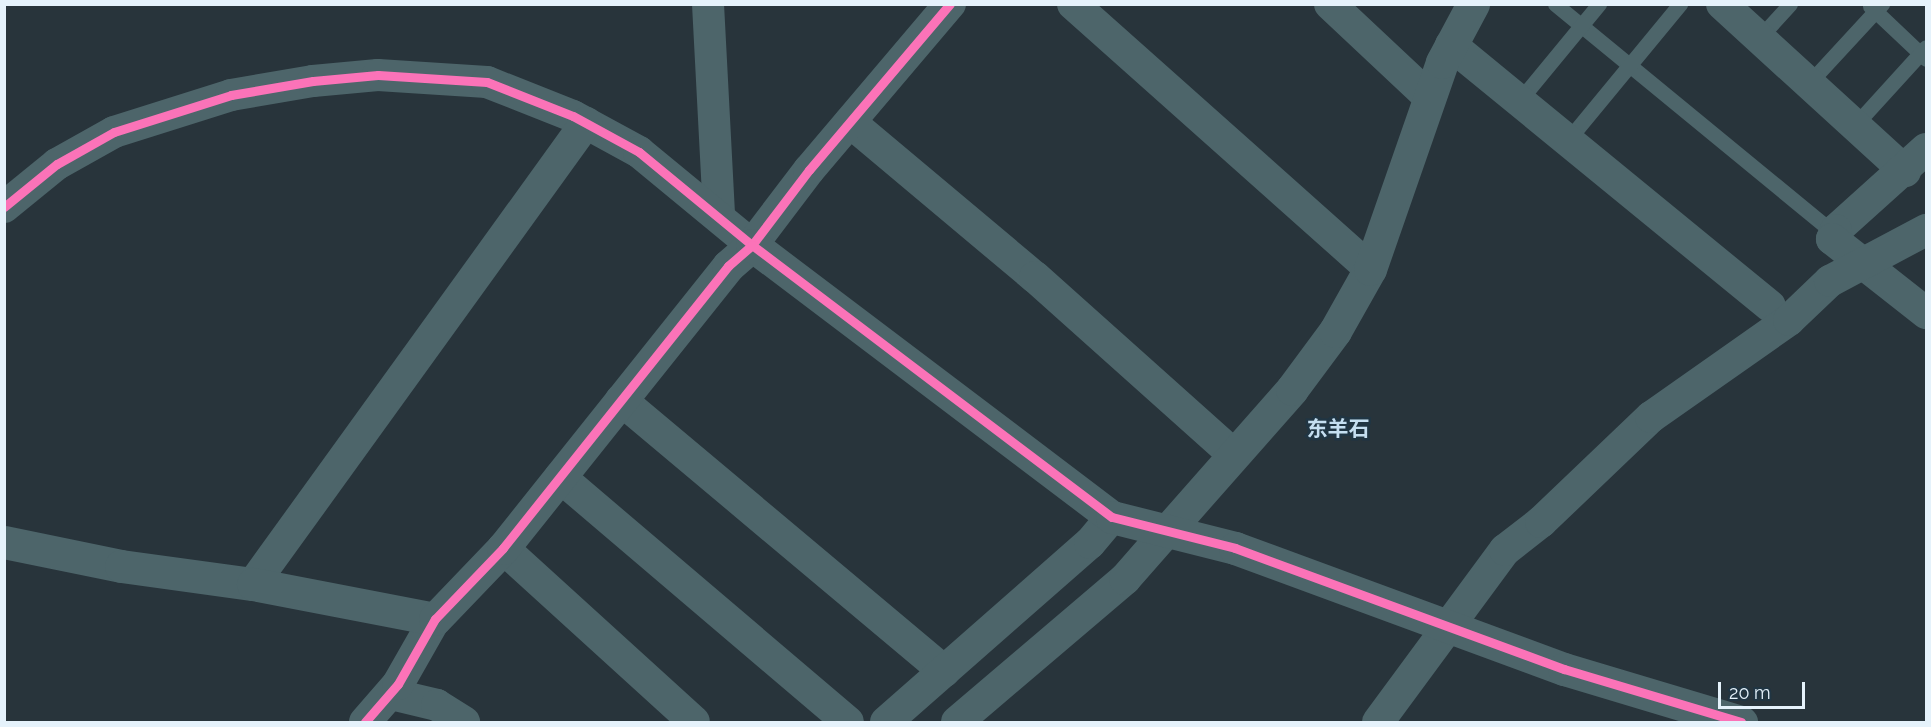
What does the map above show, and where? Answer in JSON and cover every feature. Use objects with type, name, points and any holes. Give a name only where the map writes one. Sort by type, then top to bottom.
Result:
[{"type":"street","points":[[708,4],[719,217]]},
{"type":"street","points":[[365,723],[391,694],[435,619],[503,548],[728,266],[752,245],[850,122],[950,4]]},
{"type":"street","points":[[1073,4],[1370,269]]},
{"type":"street","points":[[1330,4],[1430,98]]},
{"type":"street","points":[[957,723],[1125,579],[1292,388],[1335,331],[1370,269],[1430,98],[1451,45],[1473,4]]},
{"type":"street","points":[[1722,4],[1905,171]]},
{"type":"street","points":[[1451,45],[1770,306]]},
{"type":"street","points":[[4,207],[57,164],[114,132],[231,95],[313,81],[378,75],[487,82],[586,123],[639,152],[752,245],[1112,517],[1235,548],[1451,624],[1564,669],[1741,723]]},
{"type":"street","points":[[850,122],[1035,277],[1234,455]]},
{"type":"street","points":[[253,584],[586,123]]},
{"type":"street","points":[[1926,149],[1832,239],[1837,246],[1863,261],[1926,313]]},
{"type":"street","points":[[1378,723],[1505,549],[1541,522],[1651,417],[1789,320],[1830,281],[1863,261],[1926,230]]},
{"type":"street","points":[[621,400],[944,671]]},
{"type":"street","points":[[560,477],[848,723]]},
{"type":"street","points":[[886,723],[1090,543],[1112,517]]},
{"type":"street","points":[[4,542],[121,566],[253,584],[435,619]]},
{"type":"street","points":[[503,548],[694,723]]},
{"type":"street","points":[[391,694],[437,705],[464,723]]},
{"type":"lane","points":[[1555,4],[1835,234]]},
{"type":"lane","points":[[1520,101],[1599,4]]},
{"type":"lane","points":[[1567,141],[1680,4]]},
{"type":"lane","points":[[1759,38],[1790,4]]},
{"type":"lane","points":[[1809,83],[1875,7],[1924,53],[1855,125]]},
{"type":"cycle path","points":[[4,207],[57,164],[114,132],[231,95],[313,81],[378,75],[487,82],[573,116],[639,152],[752,245],[809,170],[950,4]]},
{"type":"cycle path","points":[[365,722],[398,684],[435,619],[503,548],[728,266],[752,245],[1112,517],[1235,548],[1564,669],[1741,722]]},
{"type":"district","name":"东羊石","points":[[1338,429]]}]
